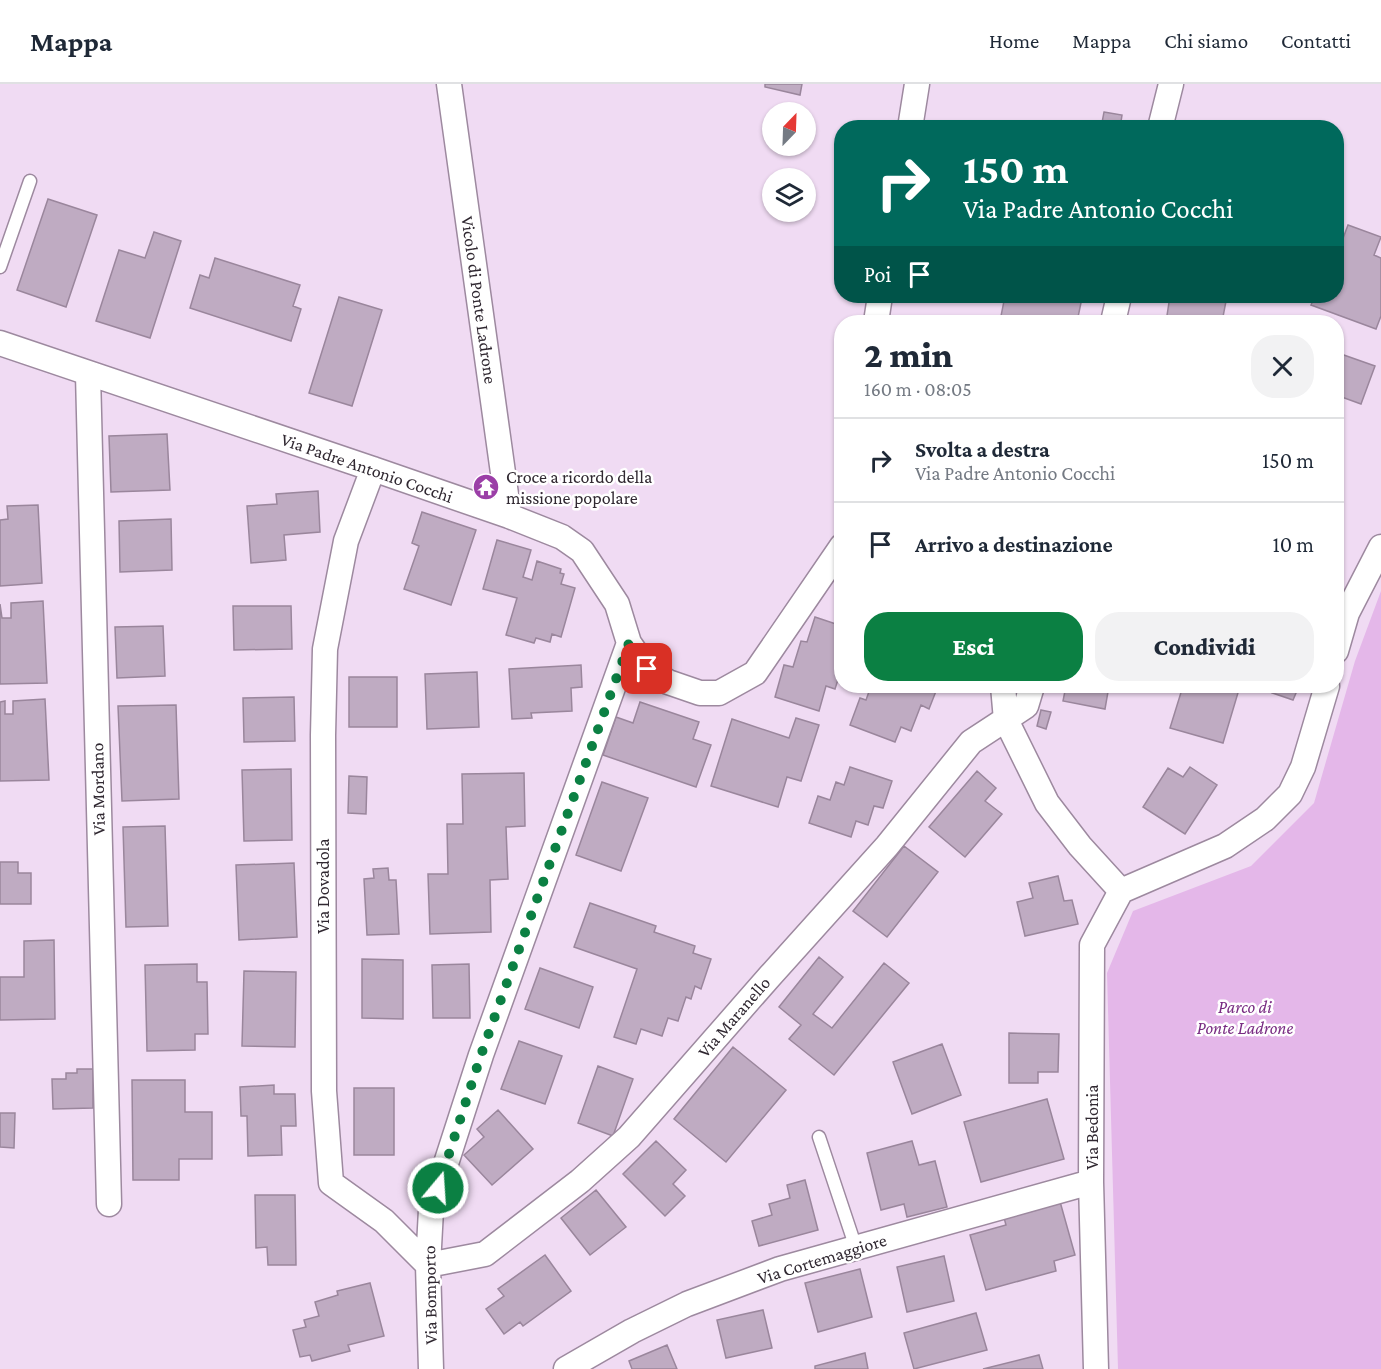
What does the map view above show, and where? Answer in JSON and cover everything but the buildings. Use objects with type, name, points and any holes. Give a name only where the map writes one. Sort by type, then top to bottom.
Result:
[{"type":"street","name":"Vicolo di Ponte Ladrone","points":[[449,84],[509,516]]},
{"type":"street","points":[[911,120],[917,84]]},
{"type":"street","points":[[1162,120],[1171,84]]},
{"type":"street","name":"Via Padre Antonio Cocchi","points":[[0,343],[373,469],[509,516],[562,537],[582,551],[616,604],[629,643],[647,669],[668,682],[700,693],[719,693],[755,674],[834,558]]},
{"type":"street","name":"Via Mordano","points":[[88,374],[109,1204]]},
{"type":"street","name":"Via Dovadola","points":[[373,469],[346,541],[325,649],[322,735],[324,1091],[331,1183],[384,1221],[428,1265]]},
{"type":"street","points":[[1344,624],[1381,547]]},
{"type":"street","name":"Via Bomporto","points":[[431,1369],[428,1265],[431,1210],[470,1089],[629,643]]},
{"type":"street","points":[[1004,693],[1006,720],[1047,803],[1080,846],[1120,891],[1225,846],[1265,819],[1290,794],[1303,767],[1324,693]]},
{"type":"street","name":"Via Maranello","points":[[428,1265],[485,1254],[579,1181],[629,1137],[886,846],[971,742],[1026,706],[1030,693]]},
{"type":"street","name":"Via Bedonia","points":[[1096,1369],[1091,1182],[1092,945],[1120,891]]},
{"type":"street","name":"Via Cortemaggiore","points":[[566,1369],[632,1331],[687,1304],[780,1269],[1091,1182]]},
{"type":"lane","points":[[0,267],[30,181]]},
{"type":"lane","points":[[819,1137],[856,1248]]},
{"type":"green space","name":"Parco di Ponte Ladrone","points":[[1381,591],[1381,1369],[1118,1369],[1107,973],[1133,911],[1251,866],[1314,803],[1355,661]]},
{"type":"place","name":"Croce a ricordo della missione popolare","points":[[486,487]]},
{"type":"route","points":[[438,1188],[481,1055],[629,643],[647,669]]}]
